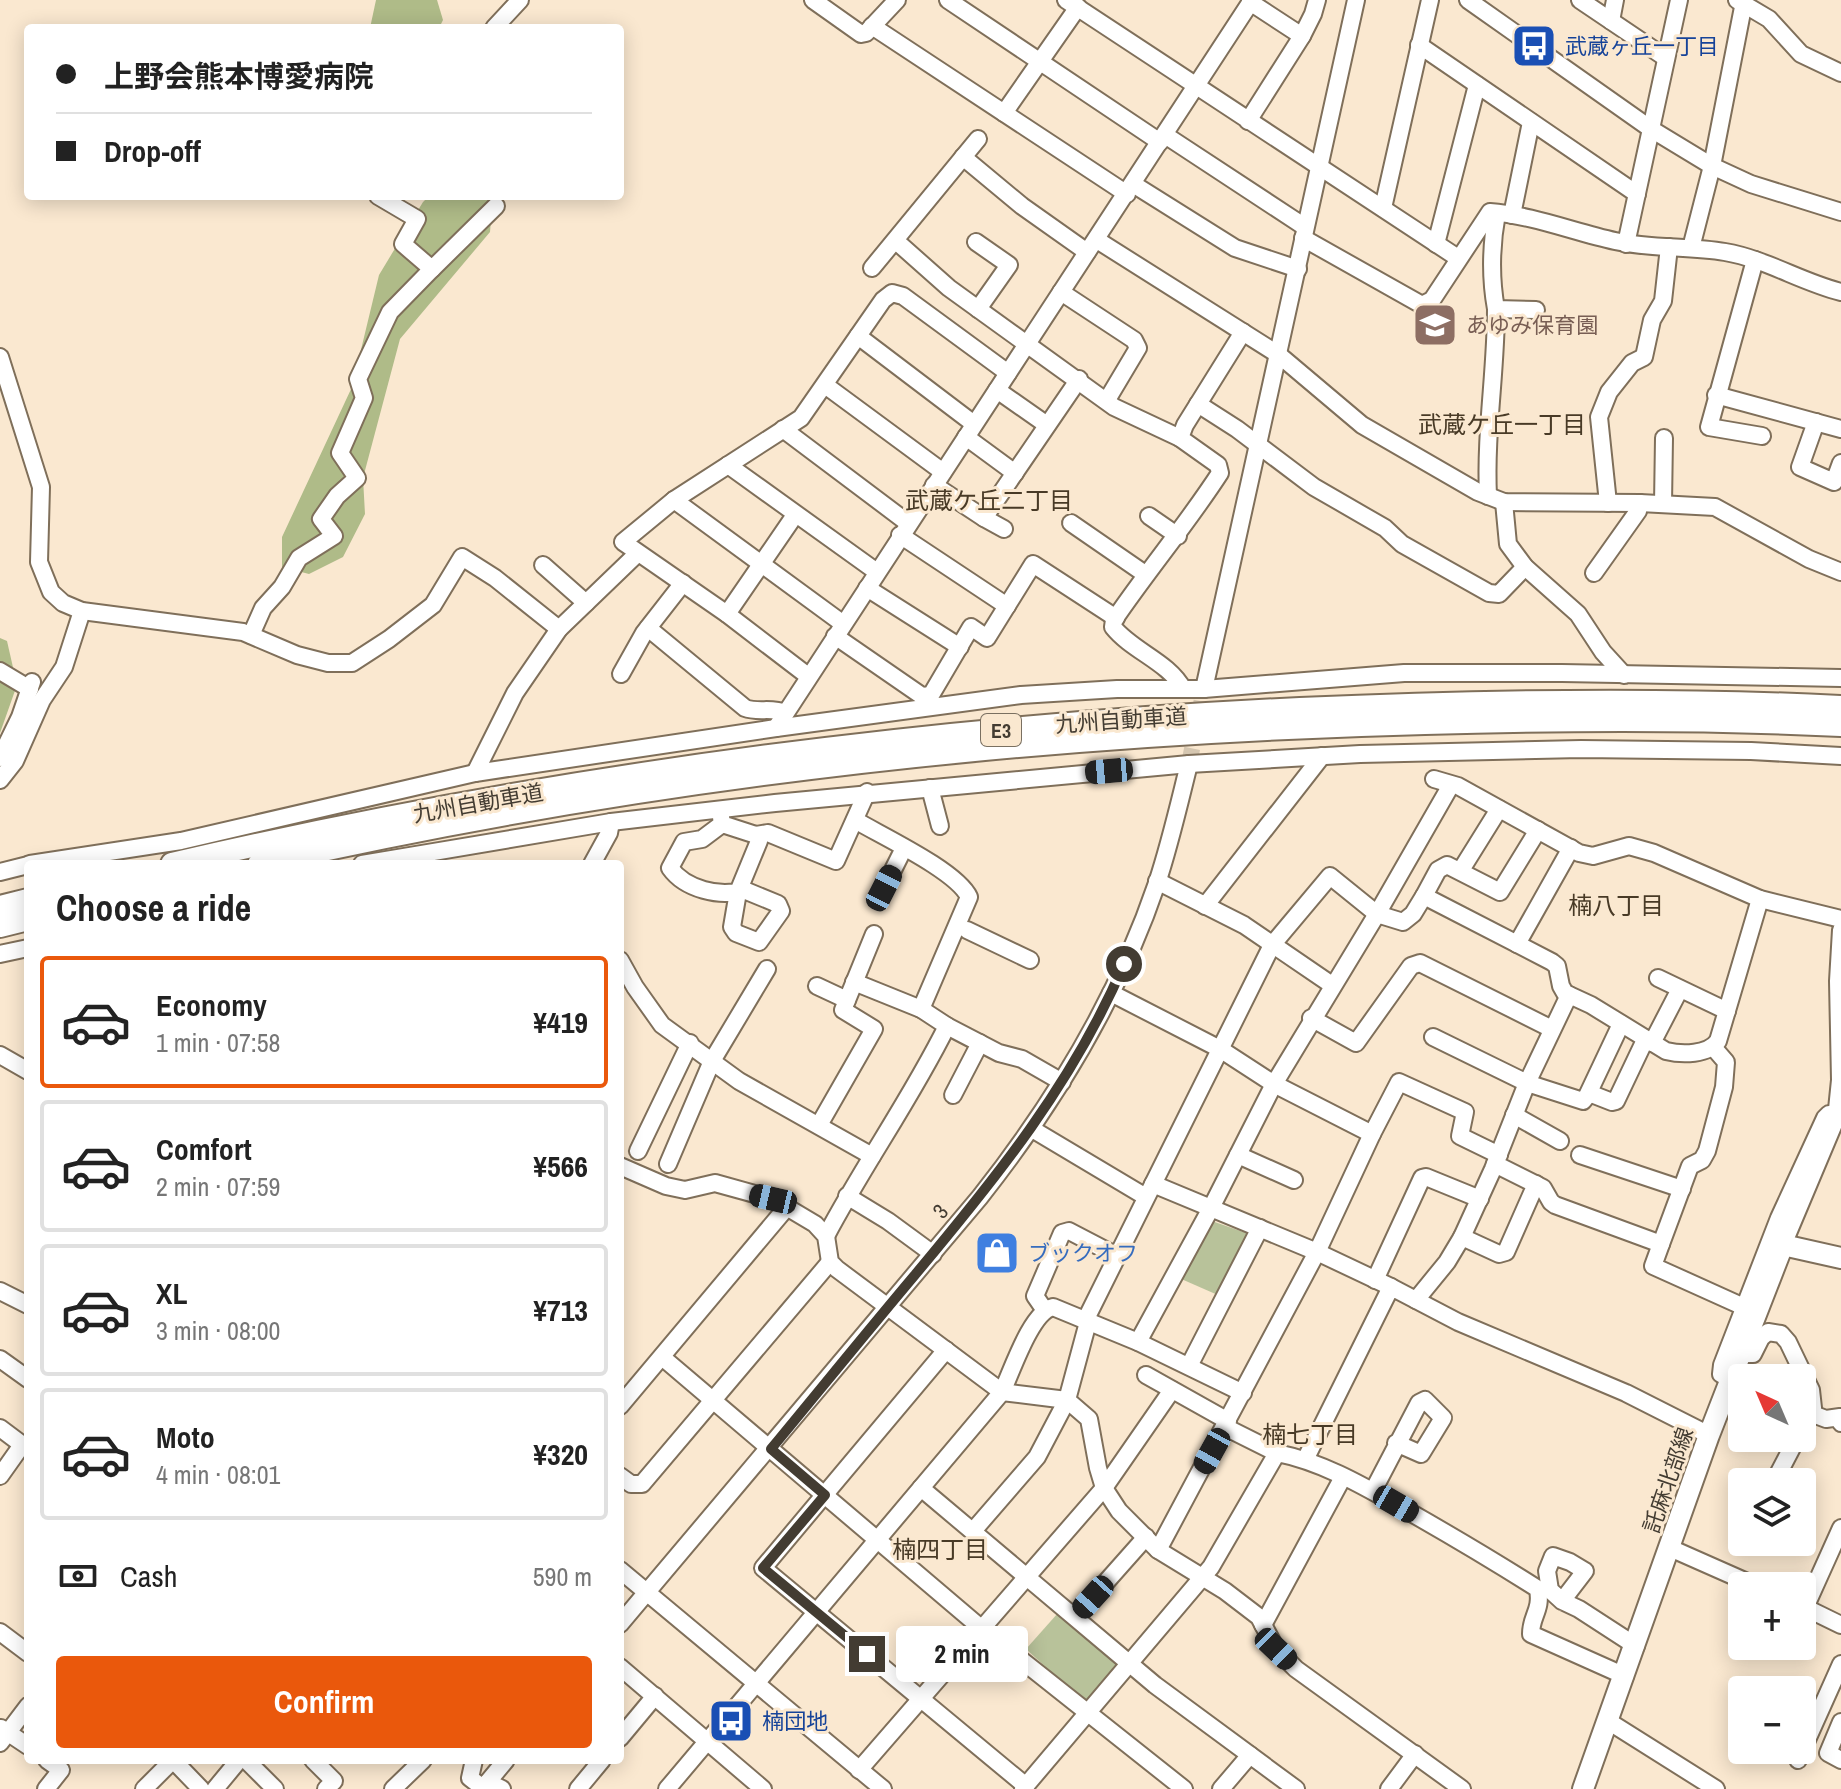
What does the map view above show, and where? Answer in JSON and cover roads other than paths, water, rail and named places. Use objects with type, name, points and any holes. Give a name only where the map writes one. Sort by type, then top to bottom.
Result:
[{"type":"highway","name":"九州自動車道","points":[[192,860],[522,794],[721,762],[1076,723],[1202,714],[1483,702],[1841,707]]},
{"type":"highway","name":"九州自動車道","points":[[279,860],[516,813],[794,770],[1061,742],[1310,727],[1559,720],[1841,725]]},
{"type":"highway","points":[[0,907],[24,901]]},
{"type":"highway","points":[[0,926],[24,920]]},
{"type":"main road","points":[[1783,1245],[1837,1257]]},
{"type":"main road","name":"託麻北部線","points":[[1736,1364],[1783,1245]]},
{"type":"main road","name":"託麻北部線","points":[[1583,1789],[1728,1384]]},
{"type":"street","points":[[498,24],[520,0]]},
{"type":"street","points":[[813,0],[861,34],[897,0]]},
{"type":"street","points":[[948,0],[1304,232],[1422,305],[1432,300],[1490,212],[1626,244],[1726,252],[1841,292]]},
{"type":"street","points":[[1248,121],[1302,36],[1317,0]]},
{"type":"street","points":[[1204,689],[1356,0]]},
{"type":"street","points":[[1383,208],[1430,0]]},
{"type":"street","points":[[1468,0],[1651,129],[1712,166],[1751,184],[1841,212]]},
{"type":"street","points":[[1580,0],[1666,58]]},
{"type":"street","points":[[1611,21],[1615,0]]},
{"type":"street","points":[[1626,244],[1679,0]]},
{"type":"street","points":[[776,728],[1251,1],[1302,36]]},
{"type":"street","points":[[1691,248],[1712,166],[1740,1],[1769,19],[1801,54],[1841,73]]},
{"type":"street","points":[[1004,113],[1041,60],[1072,4],[1458,258]]},
{"type":"street","points":[[872,26],[1004,113],[1130,189],[1235,248],[1298,269]]},
{"type":"street","points":[[1419,45],[1637,194]]},
{"type":"street","points":[[1436,244],[1477,85]]},
{"type":"street","points":[[1531,122],[1504,214],[1492,238],[1496,357],[1489,394],[1496,499],[1506,540],[1525,567],[1578,614],[1603,652],[1624,675]]},
{"type":"street","points":[[872,268],[978,139]]},
{"type":"street","points":[[963,157],[1022,206],[1279,355],[1362,425],[1496,499],[1715,507],[1809,559],[1841,572]]},
{"type":"street","points":[[385,200],[417,219],[403,244],[432,269]]},
{"type":"street","points":[[251,635],[263,608],[282,587],[299,558],[334,536],[321,519],[337,496],[357,478],[340,453],[364,398],[358,379],[390,312],[496,206]]},
{"type":"street","points":[[896,241],[949,288],[1122,412],[1180,438],[1218,465],[1220,473],[1178,536],[1145,574],[1113,627],[1121,637],[1179,682],[1183,689]]},
{"type":"street","points":[[976,242],[1009,265],[978,309]]},
{"type":"street","points":[[1608,503],[1599,417],[1609,392],[1632,363],[1644,357],[1652,320],[1663,301],[1669,247]]},
{"type":"street","points":[[1755,260],[1709,427],[1762,436]]},
{"type":"street","points":[[1061,292],[1134,340],[1138,348],[1107,400]]},
{"type":"street","points":[[808,676],[727,614],[623,542],[674,500],[801,418],[883,300],[892,293],[898,293],[1008,373]]},
{"type":"street","points":[[1496,309],[1536,310]]},
{"type":"street","points":[[1180,438],[1243,332]]},
{"type":"street","points":[[858,336],[1015,473]]},
{"type":"street","points":[[0,357],[41,487],[39,562],[51,592],[63,603],[82,611],[251,635],[297,655],[328,663],[352,663],[433,605],[462,557],[495,578],[559,629]]},
{"type":"street","points":[[984,518],[1079,379]]},
{"type":"street","points":[[825,385],[984,518],[1004,529]]},
{"type":"street","points":[[997,390],[1047,425]]},
{"type":"street","points":[[1716,395],[1841,429]]},
{"type":"street","points":[[1198,404],[1314,487],[1385,528],[1402,544],[1489,593],[1499,594],[1525,567]]},
{"type":"street","points":[[1816,422],[1800,467],[1834,482],[1841,463]]},
{"type":"street","points":[[783,429],[904,529],[1007,606]]},
{"type":"street","points":[[1663,504],[1664,438]]},
{"type":"street","points":[[728,465],[877,572]]},
{"type":"street","points":[[674,500],[762,565],[922,696],[931,695],[971,627],[987,638],[1033,564],[1116,618]]},
{"type":"street","points":[[1594,573],[1638,511],[1640,503]]},
{"type":"street","points":[[727,614],[795,515]]},
{"type":"street","points":[[1149,516],[1178,536]]},
{"type":"street","points":[[1071,523],[1145,574]]},
{"type":"street","points":[[475,773],[515,693],[559,629],[638,553]]},
{"type":"street","points":[[543,565],[586,603]]},
{"type":"street","points":[[621,674],[648,628],[683,583]]},
{"type":"street","points":[[867,588],[960,647]]},
{"type":"street","points":[[0,780],[15,761],[42,700],[60,676],[82,611]]},
{"type":"street","points":[[648,628],[745,708],[776,709],[785,713]]},
{"type":"street","points":[[0,671],[31,685],[1,756]]},
{"type":"street","points":[[59,860],[181,841],[475,773],[1021,695],[1117,689],[1204,689],[1404,673],[1841,678]]},
{"type":"street","points":[[386,860],[611,822],[721,817],[867,792],[1189,764],[1322,756],[1597,749],[1751,751],[1841,756]]},
{"type":"street","points":[[1205,906],[1322,756]]},
{"type":"street","name":"3","points":[[624,1619],[771,1449],[980,1197],[1032,1129],[1111,993],[1157,881],[1189,764]]},
{"type":"street","points":[[1138,1342],[1274,1084],[1311,1018],[1377,914],[1442,782],[1571,848],[1593,856],[1629,846],[1654,853],[1760,899],[1841,919]]},
{"type":"street","points":[[930,788],[940,826]]},
{"type":"street","points":[[756,835],[768,833],[836,861],[867,792]]},
{"type":"street","points":[[1461,870],[1499,809]]},
{"type":"street","points":[[721,817],[756,835],[759,841],[738,892],[703,891],[670,868],[684,842],[702,839],[721,817]]},
{"type":"street","points":[[855,820],[945,872],[969,897],[921,1009]]},
{"type":"street","points":[[594,860],[609,833],[611,822]]},
{"type":"street","points":[[973,1531],[1037,1457],[1067,1400],[1087,1322],[1149,1190],[1272,945],[1330,876],[1377,914],[1403,922],[1413,914],[1441,867],[1450,865],[1500,892],[1538,830]]},
{"type":"street","points":[[884,888],[904,848]]},
{"type":"street","points":[[1517,944],[1571,848]]},
{"type":"street","points":[[0,872],[24,866]]},
{"type":"street","points":[[1157,881],[1244,925],[1332,985]]},
{"type":"street","points":[[1424,896],[1552,962],[1558,970],[1561,986],[1569,995],[1591,1005],[1648,1042],[1677,1054],[1713,1047],[1718,1041],[1760,899]]},
{"type":"street","points":[[967,930],[1030,960]]},
{"type":"street","points":[[1783,1245],[1837,1116],[1841,930]]},
{"type":"street","points":[[819,1125],[874,1029],[843,1010],[874,934]]},
{"type":"street","points":[[0,954],[24,949]]},
{"type":"street","points":[[1311,1018],[1356,1043],[1411,966],[1420,963],[1552,1029]]},
{"type":"street","points":[[624,967],[662,1025],[739,1081],[872,1156]]},
{"type":"street","points":[[668,1164],[712,1061],[767,969]]},
{"type":"street","points":[[1658,978],[1727,1011]]},
{"type":"street","points":[[854,982],[921,1009],[999,1053],[1022,1059],[1062,1082]]},
{"type":"street","points":[[817,986],[847,1000]]},
{"type":"street","points":[[1589,1093],[1616,1101],[1680,989]]},
{"type":"street","points":[[1111,993],[1220,1049],[1274,1084],[1372,1134]]},
{"type":"street","points":[[1416,1300],[1447,1262],[1462,1237],[1527,1083],[1569,995]]},
{"type":"street","points":[[1433,1037],[1527,1083],[1583,1101],[1621,1024]]},
{"type":"street","points":[[826,1236],[847,1196],[920,1081],[947,1026]]},
{"type":"street","points":[[638,1151],[690,1043]]},
{"type":"street","points":[[953,1095],[980,1043]]},
{"type":"street","points":[[1713,1047],[1726,1062],[1721,1098],[1705,1156],[1690,1166],[1653,1266],[1744,1307]]},
{"type":"street","points":[[0,1055],[24,1069]]},
{"type":"street","points":[[1158,1550],[1317,1252],[1399,1082],[1465,1112],[1460,1136],[1546,1190],[1555,1205],[1661,1244]]},
{"type":"street","points":[[1728,1377],[1721,1372],[1779,1218],[1825,1118],[1829,1114],[1837,1116]]},
{"type":"street","points":[[1514,1115],[1560,1141]]},
{"type":"street","points":[[1032,1129],[1149,1190],[1211,1208],[1317,1252],[1458,1322],[1626,1393],[1709,1435]]},
{"type":"street","points":[[1238,1155],[1294,1180]]},
{"type":"street","points":[[1580,1155],[1682,1189]]},
{"type":"street","points":[[624,1168],[666,1186],[685,1190],[715,1183],[773,1199],[815,1224],[826,1236],[830,1262],[1002,1392],[1067,1400],[1089,1419],[1104,1488],[1119,1511],[1158,1550],[1225,1591],[1259,1617],[1276,1649],[1296,1669],[1462,1789]]},
{"type":"street","points":[[1375,1280],[1422,1178],[1480,1199]]},
{"type":"street","points":[[1462,1237],[1499,1254],[1506,1252],[1536,1184]]},
{"type":"street","points":[[847,1196],[933,1254]]},
{"type":"street","points":[[624,1401],[787,1207]]},
{"type":"street","points":[[1189,1366],[1260,1228]]},
{"type":"street","points":[[1044,1309],[1035,1296],[1062,1233],[1069,1231],[1117,1256]]},
{"type":"street","points":[[624,1479],[631,1484],[642,1484],[830,1262]]},
{"type":"street","points":[[1306,1458],[1391,1287]]},
{"type":"street","points":[[0,1291],[24,1303]]},
{"type":"street","points":[[667,1789],[1002,1392],[1035,1320],[1044,1309],[1053,1307],[1138,1342],[1243,1393]]},
{"type":"street","points":[[1740,1354],[1753,1354],[1761,1338],[1768,1332],[1781,1334],[1799,1364]]},
{"type":"street","points":[[946,1350],[763,1568],[1024,1788],[1211,1567],[1277,1453]]},
{"type":"street","points":[[662,1357],[981,1628],[1184,1789]]},
{"type":"street","points":[[0,1359],[24,1376]]},
{"type":"street","points":[[1146,1375],[1277,1453],[1306,1458],[1373,1491],[1538,1589],[1540,1604],[1531,1625],[1531,1634],[1625,1676]]},
{"type":"street","points":[[859,1770],[1104,1488],[1172,1390]]},
{"type":"street","points":[[1816,1415],[1826,1419],[1840,1417],[1841,1423]]},
{"type":"street","points":[[0,1428],[24,1446]]},
{"type":"street","points":[[1373,1491],[1396,1443]]},
{"type":"street","points":[[0,1476],[24,1448]]},
{"type":"street","points":[[1263,1625],[1343,1477]]},
{"type":"street","points":[[921,1488],[1155,1685],[1296,1789]]},
{"type":"street","points":[[1816,1581],[1841,1528]]},
{"type":"street","points":[[1075,1617],[1146,1537]]},
{"type":"street","points":[[1670,1548],[1728,1574]]},
{"type":"street","points":[[624,1573],[883,1789]]},
{"type":"street","points":[[1562,1601],[1636,1646]]},
{"type":"street","points":[[1816,1613],[1841,1625]]},
{"type":"street","points":[[0,1632],[24,1650]]},
{"type":"street","points":[[1816,1720],[1841,1664]]},
{"type":"street","points":[[624,1670],[759,1788]]},
{"type":"street","points":[[624,1733],[655,1696]]},
{"type":"street","points":[[24,1710],[3,1734],[24,1744]]},
{"type":"street","points":[[1608,1721],[1716,1789]]},
{"type":"street","points":[[1841,1722],[1828,1753],[1841,1760]]},
{"type":"street","points":[[1389,1789],[1415,1754]]},
{"type":"street","points":[[1221,1789],[1250,1755]]},
{"type":"street","points":[[46,1789],[61,1770],[53,1764]]},
{"type":"street","points":[[144,1789],[169,1764]]},
{"type":"street","points":[[177,1764],[201,1789]]},
{"type":"street","points":[[215,1789],[236,1764]]},
{"type":"street","points":[[250,1764],[275,1789]]},
{"type":"street","points":[[317,1764],[334,1781],[326,1789]]},
{"type":"street","points":[[393,1789],[419,1764]]},
{"type":"street","points":[[473,1764],[470,1778],[489,1787],[503,1764]]},
{"type":"street","points":[[578,1789],[599,1764]]},
{"type":"tunnel","points":[[1189,764],[1204,689]]},
{"type":"place","name":"武蔵ヶ丘一丁目","points":[[1534,46]]},
{"type":"place","name":"あゆみ保育園","points":[[1435,325]]},
{"type":"place","name":"ブックオフ","points":[[997,1253]]},
{"type":"place","name":"楠団地","points":[[731,1721]]},
{"type":"district","name":"武蔵ケ丘一丁目","points":[[1502,424]]},
{"type":"district","name":"武蔵ケ丘二丁目","points":[[989,500]]},
{"type":"district","name":"楠八丁目","points":[[1616,905]]},
{"type":"district","name":"楠七丁目","points":[[1310,1434]]},
{"type":"district","name":"楠四丁目","points":[[940,1549]]}]
